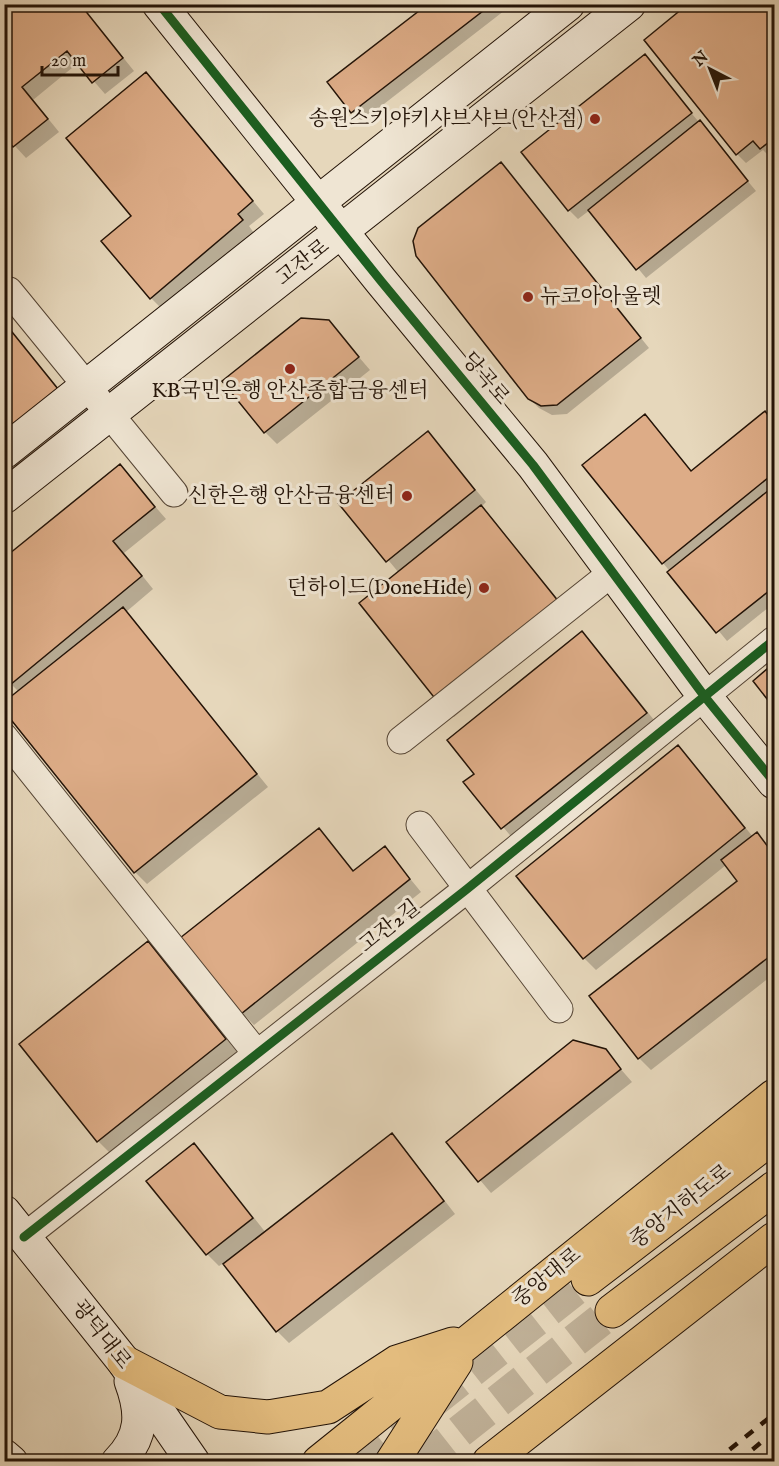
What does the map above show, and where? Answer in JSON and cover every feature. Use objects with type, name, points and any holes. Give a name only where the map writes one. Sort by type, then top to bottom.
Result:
[{"type":"main road","name":"중앙대로","points":[[319,1461],[774,1096]]},
{"type":"main road","name":"중앙지하도로","points":[[588,1279],[774,1136]]},
{"type":"main road","name":"중앙지하도로","points":[[612,1311],[774,1188]]},
{"type":"main road","points":[[489,1461],[774,1239]]},
{"type":"main road","points":[[124,1362],[220,1412],[268,1417],[327,1407],[398,1362],[472,1338]]},
{"type":"main road","points":[[392,1461],[472,1338]]},
{"type":"street","name":"당곡로","points":[[159,4],[533,465],[705,697],[774,782]]},
{"type":"street","name":"고잔로","points":[[4,452],[568,4]]},
{"type":"street","name":"고잔로","points":[[4,497],[629,4]]},
{"type":"street","points":[[9,291],[174,493]]},
{"type":"street","points":[[400,740],[614,572]]},
{"type":"street","name":"고잔2길","points":[[14,1224],[258,1054],[467,889],[774,640]]},
{"type":"street","points":[[4,737],[258,1054]]},
{"type":"street","points":[[420,825],[558,1009]]},
{"type":"street","name":"광덕대로","points":[[14,1224],[124,1362],[193,1461]]},
{"type":"street","points":[[118,1461],[128,1452],[139,1428],[138,1400],[124,1362]]},
{"type":"street","points":[[4,1456],[11,1461]]},
{"type":"building","points":[[4,4],[80,4],[123,58],[92,83],[67,51],[22,87],[48,119],[13,147],[4,137]]},
{"type":"building","points":[[428,4],[492,4],[351,113],[327,82]]},
{"type":"building","points":[[688,4],[774,4],[774,138],[760,149],[753,141],[736,155],[644,40]]},
{"type":"building","points":[[645,54],[692,113],[568,211],[521,152]]},
{"type":"building","points":[[146,72],[253,201],[238,214],[243,220],[150,299],[101,241],[131,216],[66,138]]},
{"type":"building","points":[[700,120],[748,181],[636,270],[588,210]]},
{"type":"building","name":"뉴코아아울렛","points":[[501,162],[641,338],[557,405],[541,406],[528,399],[416,256],[413,241],[418,228]]},
{"type":"building","name":"KB국민은행 안산종합금융센터","points":[[301,318],[329,320],[359,357],[264,433],[222,381]]},
{"type":"building","points":[[4,322],[58,389],[4,432]]},
{"type":"building","points":[[765,411],[774,423],[774,473],[662,564],[582,465],[645,414],[691,471]]},
{"type":"building","name":"신한은행 안산금융센터","points":[[428,431],[475,490],[386,562],[338,503]]},
{"type":"building","points":[[120,464],[155,507],[113,541],[142,576],[10,685],[4,678],[4,558]]},
{"type":"building","points":[[774,486],[774,587],[716,633],[667,572]]},
{"type":"building","points":[[481,505],[563,607],[441,706],[359,603]]},
{"type":"building","points":[[123,607],[257,774],[134,873],[4,711],[4,702]]},
{"type":"building","points":[[582,631],[647,713],[501,829],[463,782],[474,774],[447,740]]},
{"type":"building","points":[[774,663],[774,708],[753,681]]},
{"type":"building","points":[[678,745],[745,828],[583,959],[516,876]]},
{"type":"building","points":[[319,828],[353,871],[385,846],[410,879],[241,1014],[180,938]]},
{"type":"building","points":[[757,832],[774,855],[774,953],[638,1059],[589,996],[737,881],[721,860]]},
{"type":"building","points":[[148,941],[226,1039],[97,1142],[19,1044]]},
{"type":"building","points":[[573,1040],[606,1049],[621,1069],[478,1182],[446,1142]]},
{"type":"building","points":[[392,1133],[444,1201],[276,1332],[223,1264]]},
{"type":"building","points":[[194,1143],[253,1218],[206,1255],[146,1181]]},
{"type":"tunnel","points":[[356,1462],[588,1279]]},
{"type":"tunnel","points":[[421,1462],[612,1311]]},
{"type":"railway","points":[[714,1462],[774,1414]]},
{"type":"railway","points":[[737,1462],[774,1432]]},
{"type":"cycle path","points":[[159,4],[381,281],[533,465],[705,697],[774,782]]},
{"type":"cycle path","points":[[24,1237],[467,889],[774,640]]},
{"type":"place","name":"송원스키야키샤브샤브(안산점)","points":[[595,119]]},
{"type":"place","name":"뉴코아아울렛","points":[[528,297]]},
{"type":"place","name":"KB국민은행 안산종합금융센터","points":[[290,369]]},
{"type":"place","name":"신한은행 안산금융센터","points":[[407,496]]},
{"type":"place","name":"던하이드(DoneHide)","points":[[484,588]]}]
